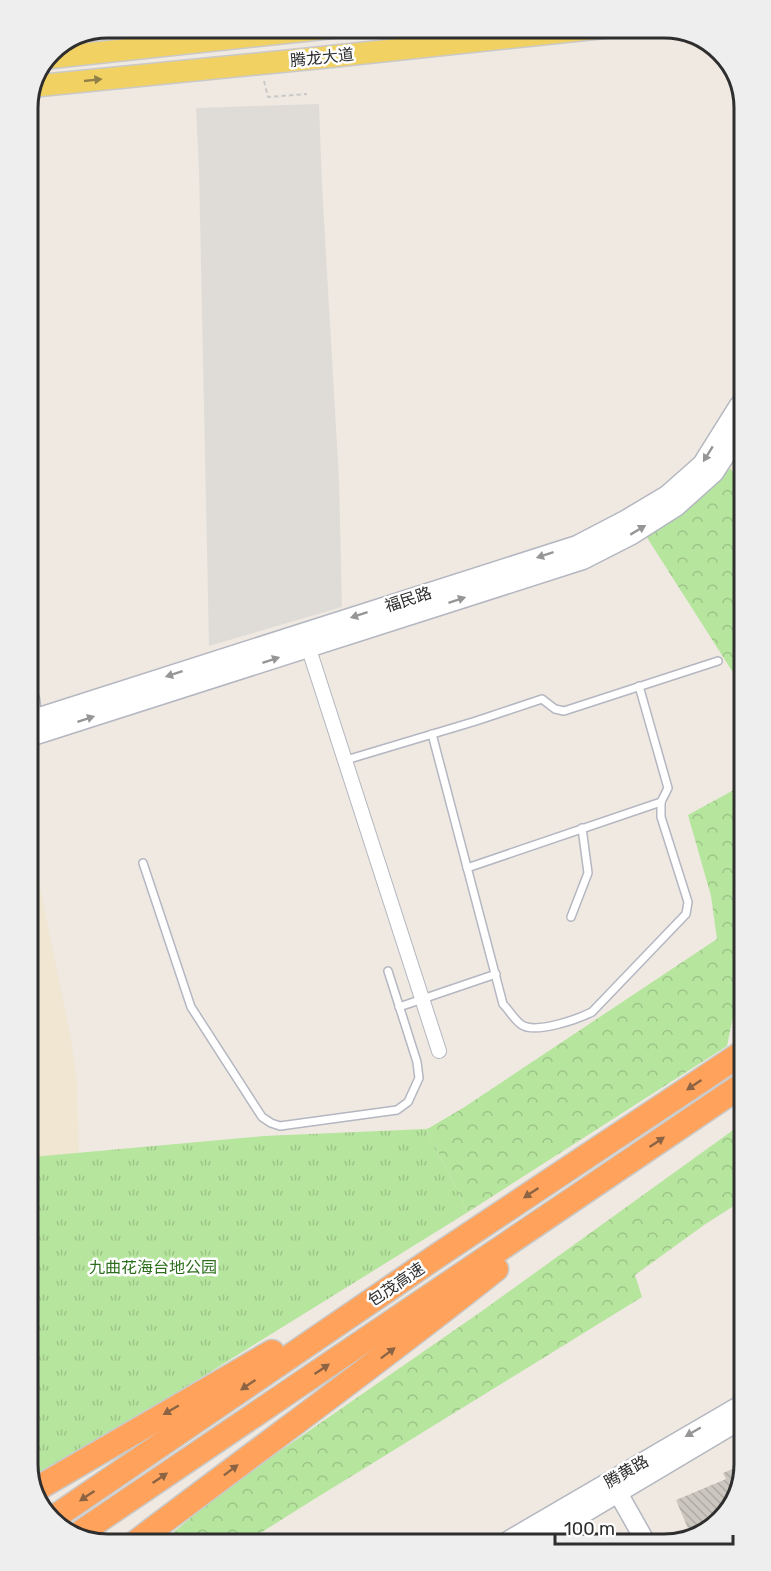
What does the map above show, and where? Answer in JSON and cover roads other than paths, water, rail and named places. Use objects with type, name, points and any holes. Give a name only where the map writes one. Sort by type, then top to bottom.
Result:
[{"type":"highway","name":"包茂高速","points":[[60,1515],[440,1254],[734,1058]]},
{"type":"highway","name":"包茂高速","points":[[85,1530],[734,1090]]},
{"type":"highway","points":[[149,1533],[395,1348],[628,1162]]},
{"type":"highway","points":[[42,1486],[440,1254]]},
{"type":"highway","points":[[156,1533],[187,1504]]},
{"type":"main road","name":"腾龙大道","points":[[59,57],[235,38]]},
{"type":"main road","name":"腾龙大道","points":[[41,85],[505,38]]},
{"type":"main road","name":"福民路","points":[[38,726],[306,640],[577,545],[667,495],[702,464],[734,414]]},
{"type":"main road","name":"福民路","points":[[306,640],[583,560],[632,535],[676,507],[714,473],[734,442]]},
{"type":"main road","name":"腾黄路","points":[[548,1534],[614,1487],[734,1409]]},
{"type":"main road","name":"腾黄路","points":[[522,1534],[734,1423]]},
{"type":"main road","points":[[614,1487],[641,1534]]},
{"type":"street","points":[[306,640],[439,1051]]},
{"type":"lane","points":[[346,760],[542,699],[555,709],[564,711],[718,661]]},
{"type":"lane","points":[[432,734],[503,1004],[522,1025],[533,1029],[577,1019],[592,1012],[686,914],[688,902],[661,817],[661,802],[669,788],[639,686]]},
{"type":"lane","points":[[467,868],[661,802]]},
{"type":"lane","points":[[571,917],[588,873],[582,828]]},
{"type":"lane","points":[[142,863],[191,1007],[262,1116],[271,1123],[280,1126],[397,1110],[408,1102],[419,1078],[417,1062],[388,971]]},
{"type":"lane","points":[[399,1007],[496,974]]},
{"type":"park label","name":"九曲花海台地公园","points":[[153,1267]]}]
